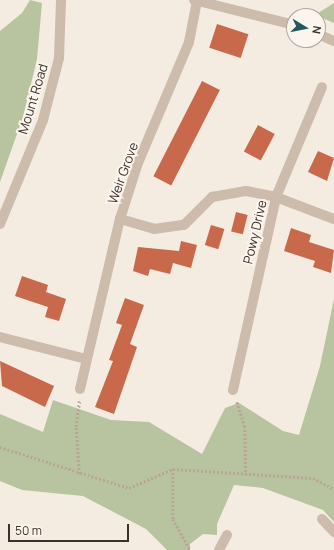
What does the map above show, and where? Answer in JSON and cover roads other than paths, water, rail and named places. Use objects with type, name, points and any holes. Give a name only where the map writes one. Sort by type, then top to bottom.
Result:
[{"type":"street","name":"Mount Road","points":[[0,224],[43,120],[59,58],[61,0]]},
{"type":"street","points":[[194,0],[286,23]]},
{"type":"street","name":"Weir Grove","points":[[80,389],[120,219],[138,164],[189,42],[198,0]]},
{"type":"street","name":"Powy Drive","points":[[233,390],[276,197],[322,87]]},
{"type":"street","points":[[120,219],[154,229],[184,225],[212,197],[246,191],[276,197],[334,219]]},
{"type":"street","points":[[0,337],[86,359]]},
{"type":"street","points":[[322,519],[334,532]]},
{"type":"street","points":[[219,550],[227,536]]}]
